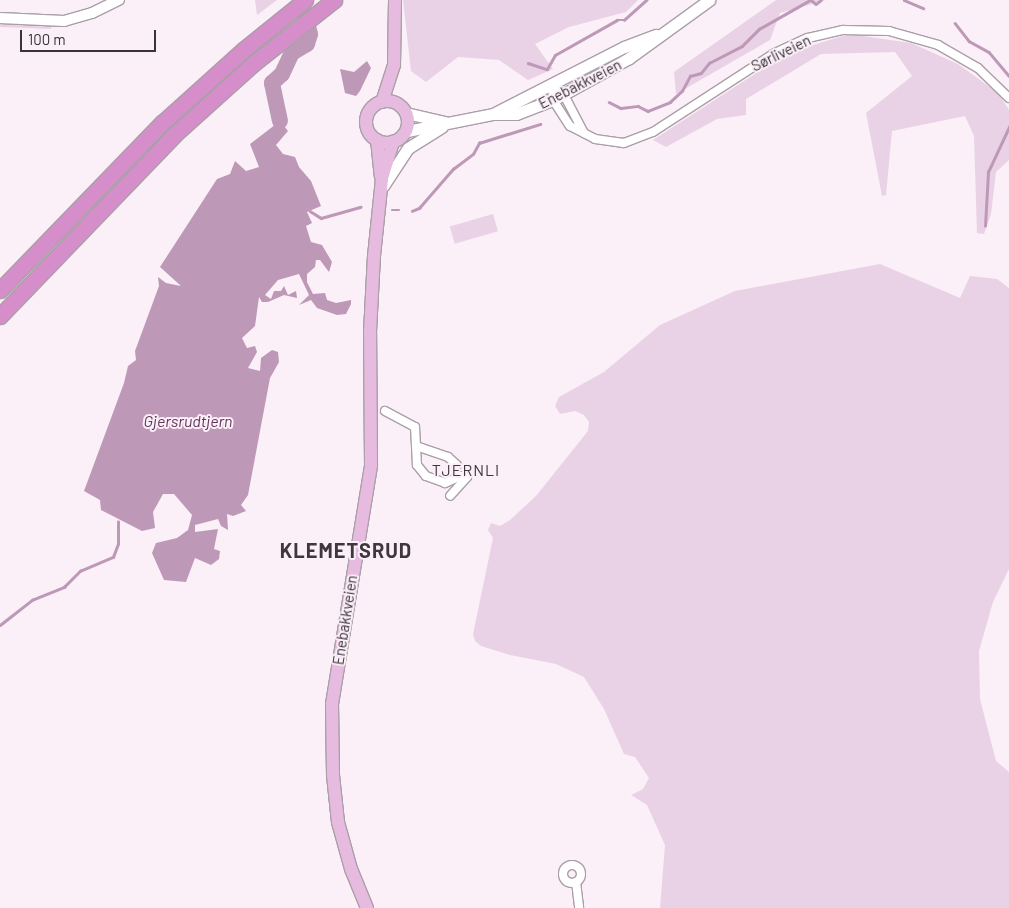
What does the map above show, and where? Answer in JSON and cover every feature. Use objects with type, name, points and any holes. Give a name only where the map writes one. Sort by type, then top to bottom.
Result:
[{"type":"highway","points":[[0,290],[186,100],[305,0]]},
{"type":"highway","points":[[0,316],[195,116],[334,0]]},
{"type":"main road","points":[[395,0],[394,66],[407,131]]},
{"type":"main road","name":"Enebakkveien","points":[[381,184],[393,142],[407,131],[449,121],[493,114],[516,114],[553,100],[629,58],[709,0]]},
{"type":"main road","name":"Enebakkveien","points":[[493,114],[624,47],[660,34]]},
{"type":"main road","points":[[382,102],[394,66]]},
{"type":"main road","name":"Enebakkveien","points":[[367,908],[351,869],[338,822],[332,710],[341,633],[371,465],[370,332],[381,184],[377,140],[366,123],[369,111],[382,102],[449,121]]},
{"type":"main road","points":[[381,184],[408,148],[449,121]]},
{"type":"main road","points":[[377,140],[393,142]]},
{"type":"street","points":[[0,18],[64,21],[92,13],[119,0]]},
{"type":"street","name":"Sørliveien","points":[[552,85],[553,100],[570,126],[609,143],[624,143],[646,135],[774,54],[808,38],[843,30],[889,31],[938,45],[978,68],[1009,98]]},
{"type":"street","points":[[552,85],[564,95],[584,133]]},
{"type":"street","points":[[385,411],[414,426],[418,465],[430,479],[445,482],[462,476],[467,478],[450,496]]},
{"type":"street","points":[[416,446],[448,457],[457,465]]},
{"type":"street","points":[[576,882],[579,908]]},
{"type":"shaded area","points":[[255,0],[277,0],[257,15]]},
{"type":"shaded area","points":[[403,0],[638,0],[626,12],[569,27],[535,44],[553,69],[528,80],[499,60],[458,57],[426,82],[411,71]]},
{"type":"shaded area","points":[[776,0],[826,0],[780,13],[770,40],[676,94],[674,72]]},
{"type":"shaded area","points":[[0,23],[51,26],[51,29],[0,27]]},
{"type":"shaded area","points":[[849,34],[911,43],[958,64],[998,93],[1009,110],[1009,160],[996,172],[991,214],[984,234],[977,233],[974,136],[965,116],[892,131],[886,195],[882,196],[866,113],[912,76],[895,52],[821,54],[746,99],[746,115],[717,119],[666,147],[653,140],[787,53]]},
{"type":"shaded area","points":[[493,214],[498,231],[455,244],[450,226]]},
{"type":"shaded area","points":[[880,264],[960,298],[970,276],[997,279],[1009,288],[1009,569],[993,602],[979,651],[980,699],[996,761],[1009,772],[1009,908],[660,908],[665,845],[647,805],[631,795],[643,789],[649,778],[635,757],[624,754],[604,709],[584,677],[556,664],[510,655],[481,646],[475,641],[473,634],[493,538],[488,530],[491,523],[500,526],[510,520],[536,496],[588,431],[589,422],[584,415],[575,411],[560,414],[555,406],[559,397],[604,372],[660,325],[735,291]]},
{"type":"water","points":[[367,61],[371,68],[360,91],[356,96],[345,93],[340,69],[354,72]]},
{"type":"water","name":"Gjersrudtjern","points":[[280,121],[288,131],[276,145],[283,154],[295,157],[299,167],[311,181],[321,206],[307,212],[312,223],[306,226],[311,242],[322,245],[332,262],[329,272],[320,260],[316,260],[315,267],[307,274],[307,282],[313,294],[325,293],[327,300],[336,303],[351,300],[351,304],[346,314],[337,315],[317,308],[311,300],[299,305],[309,295],[299,274],[278,280],[265,295],[271,299],[274,291],[281,291],[284,286],[288,295],[296,291],[297,298],[284,295],[268,302],[262,302],[259,297],[255,326],[242,338],[247,348],[255,346],[257,352],[248,368],[260,371],[261,358],[272,350],[278,352],[279,362],[270,378],[248,495],[241,505],[246,511],[233,516],[227,514],[228,530],[221,526],[218,519],[195,525],[195,532],[218,529],[214,549],[220,551],[219,559],[211,565],[195,558],[186,582],[164,580],[152,553],[156,543],[177,538],[188,530],[192,515],[174,494],[163,494],[153,512],[155,528],[142,531],[101,510],[100,500],[84,491],[124,383],[128,366],[136,360],[135,351],[159,286],[158,277],[166,283],[181,286],[160,267],[217,179],[230,174],[235,161],[246,171],[259,167],[250,144]]},
{"type":"waterway","points":[[280,121],[272,83],[282,74],[292,53],[307,44],[310,34],[301,0]]},
{"type":"waterway","points":[[528,63],[547,69],[555,55],[617,20],[624,20],[646,0]]},
{"type":"waterway","points":[[609,102],[621,108],[638,106],[648,111],[670,102],[682,91],[690,76],[701,73],[709,63],[742,46],[759,29],[810,0]]},
{"type":"waterway","points":[[811,0],[816,4],[821,0]]},
{"type":"waterway","points":[[904,0],[923,8]]},
{"type":"waterway","points":[[955,23],[969,41],[989,52],[1009,76]]},
{"type":"waterway","points":[[412,211],[419,208],[453,169],[473,154],[479,143],[540,124]]},
{"type":"waterway","points":[[985,226],[988,172],[1009,127]]},
{"type":"waterway","points":[[310,211],[321,218],[360,207]]},
{"type":"waterway","points":[[392,210],[399,210]]},
{"type":"waterway","points":[[0,625],[32,600],[64,587],[80,571],[113,557],[118,544],[118,522]]},
{"type":"district","name":"TJERNLI","points":[[466,470]]},
{"type":"district","name":"KLEMETSRUD","points":[[346,550]]}]
